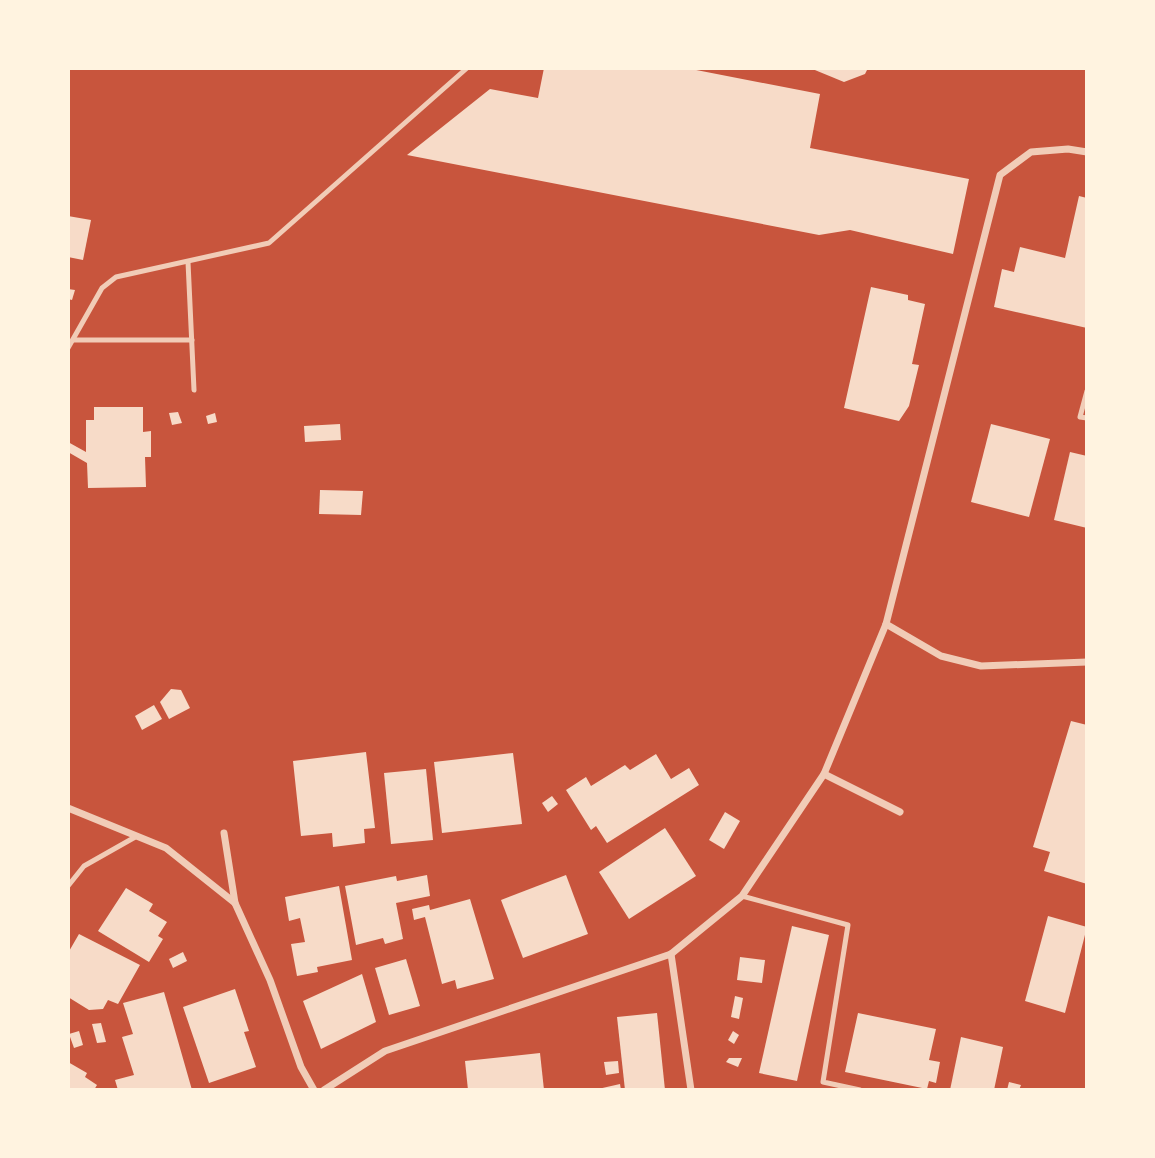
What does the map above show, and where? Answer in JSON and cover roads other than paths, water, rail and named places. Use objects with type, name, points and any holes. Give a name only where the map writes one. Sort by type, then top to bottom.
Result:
[{"type":"street","points":[[324,1090],[385,1051],[671,954],[742,896],[824,774],[886,624],[1000,175],[1031,152],[1069,149],[1087,152]]},
{"type":"street","points":[[886,624],[941,656],[981,666],[1087,662]]},
{"type":"street","points":[[824,774],[900,812]]},
{"type":"street","points":[[68,808],[166,848],[235,903]]},
{"type":"street","points":[[224,833],[235,903],[270,980],[301,1067],[314,1090]]},
{"type":"street","points":[[671,954],[691,1090]]},
{"type":"lane","points":[[68,348],[102,288],[116,277],[269,243],[467,68]]},
{"type":"lane","points":[[188,262],[194,390]]},
{"type":"lane","points":[[73,340],[192,340]]},
{"type":"lane","points":[[1087,391],[1080,417],[1087,418]]},
{"type":"lane","points":[[68,886],[85,866],[137,836]]},
{"type":"lane","points":[[742,896],[848,925],[823,1082],[860,1090]]}]
